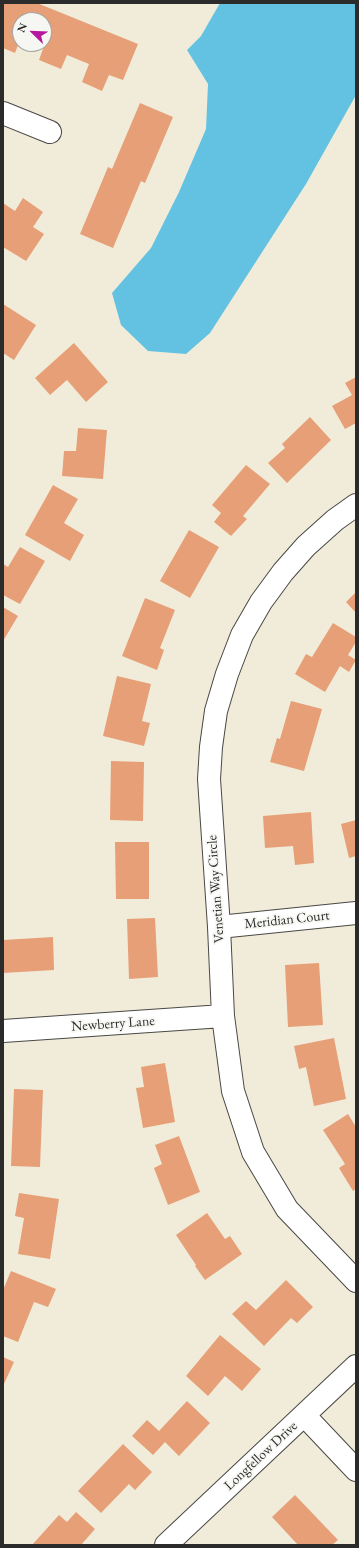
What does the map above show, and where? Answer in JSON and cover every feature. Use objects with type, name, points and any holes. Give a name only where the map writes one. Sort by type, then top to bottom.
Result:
[{"type":"street","points":[[3,113],[50,132]]},
{"type":"street","name":"Venetian Way Circle","points":[[356,505],[335,520],[306,546],[283,572],[261,602],[242,635],[227,674],[216,710],[210,747],[209,779],[219,927],[223,1016],[233,1090],[253,1152],[287,1209],[356,1281]]},
{"type":"street","name":"Meridian Court","points":[[219,927],[356,912]]},
{"type":"street","name":"Newberry Lane","points":[[3,1031],[223,1016]]},
{"type":"street","name":"Longfellow Drive","points":[[166,1545],[356,1366]]},
{"type":"street","points":[[304,1415],[356,1470]]},
{"type":"water","points":[[220,3],[356,3],[356,95],[306,184],[210,333],[186,354],[148,351],[121,325],[112,293],[151,248],[179,192],[206,129],[208,84],[187,50],[201,36]]},
{"type":"building","points":[[3,3],[37,3],[138,44],[123,80],[109,75],[102,91],[82,82],[89,64],[67,55],[61,69],[39,60],[42,52],[52,52],[52,12],[12,12],[12,52],[3,48]]},
{"type":"building","points":[[140,103],[173,117],[145,183],[141,181],[113,248],[80,234],[108,167],[112,169]]},
{"type":"building","points":[[23,198],[43,212],[33,227],[44,234],[26,261],[3,247],[3,203],[15,211]]},
{"type":"building","points":[[3,304],[36,325],[14,360],[3,353]]},
{"type":"building","points":[[74,343],[108,382],[86,402],[67,380],[50,395],[35,378]]},
{"type":"building","points":[[356,377],[356,423],[345,429],[332,406],[352,395],[345,383]]},
{"type":"building","points":[[310,417],[331,440],[287,483],[268,463],[285,448],[282,444]]},
{"type":"building","points":[[78,428],[107,430],[103,479],[62,476],[64,451],[76,451]]},
{"type":"building","points":[[246,465],[270,484],[243,516],[247,519],[231,536],[214,522],[221,513],[212,505]]},
{"type":"building","points":[[53,485],[78,499],[64,523],[84,535],[70,561],[25,535]]},
{"type":"building","points":[[189,530],[219,547],[190,598],[160,581]]},
{"type":"building","points":[[20,547],[45,561],[20,604],[3,595],[3,564],[8,567]]},
{"type":"building","points":[[356,592],[356,613],[346,602]]},
{"type":"building","points":[[145,598],[175,610],[160,648],[164,650],[157,670],[122,656]]},
{"type":"building","points":[[3,607],[18,616],[3,641]]},
{"type":"building","points":[[333,623],[356,637],[356,642],[348,655],[356,660],[349,672],[340,666],[325,692],[295,674],[306,654],[312,657]]},
{"type":"building","points":[[117,676],[151,684],[142,721],[150,723],[144,746],[103,736]]},
{"type":"building","points":[[291,701],[322,709],[304,771],[270,762],[277,738],[280,739]]},
{"type":"building","points":[[111,761],[144,762],[143,821],[110,820]]},
{"type":"building","points":[[311,812],[314,863],[295,865],[293,846],[265,848],[263,816]]},
{"type":"building","points":[[356,820],[356,856],[349,858],[341,824]]},
{"type":"building","points":[[115,842],[149,842],[149,899],[116,899]]},
{"type":"building","points":[[155,918],[158,977],[129,979],[127,919]]},
{"type":"building","points":[[53,937],[54,970],[3,973],[3,940]]},
{"type":"building","points":[[319,963],[323,1025],[288,1027],[285,965]]},
{"type":"building","points":[[334,1038],[346,1099],[314,1106],[306,1067],[299,1069],[294,1046]]},
{"type":"building","points":[[165,1063],[175,1122],[143,1128],[136,1088],[144,1087],[141,1067]]},
{"type":"building","points":[[14,1089],[43,1090],[40,1167],[11,1166]]},
{"type":"building","points":[[348,1114],[356,1127],[356,1189],[353,1191],[339,1168],[345,1164],[323,1130]]},
{"type":"building","points":[[179,1136],[200,1192],[168,1205],[154,1168],[162,1164],[155,1145]]},
{"type":"building","points":[[19,1193],[59,1199],[50,1259],[18,1254],[24,1218],[15,1216]]},
{"type":"building","points":[[207,1213],[225,1239],[230,1236],[242,1254],[205,1280],[176,1235]]},
{"type":"building","points":[[11,1271],[56,1289],[48,1307],[34,1302],[18,1342],[3,1336],[3,1290]]},
{"type":"building","points":[[286,1280],[313,1307],[297,1323],[291,1318],[264,1346],[232,1314],[246,1301],[256,1310]]},
{"type":"building","points":[[220,1335],[261,1369],[242,1391],[225,1376],[208,1396],[186,1376]]},
{"type":"building","points":[[3,1357],[14,1362],[3,1386]]},
{"type":"building","points":[[187,1401],[210,1423],[179,1456],[165,1442],[153,1455],[132,1436],[147,1420],[159,1431]]},
{"type":"building","points":[[123,1444],[152,1472],[135,1490],[129,1484],[101,1513],[78,1491]]},
{"type":"building","points":[[295,1495],[338,1540],[332,1545],[298,1545],[272,1517]]},
{"type":"building","points":[[76,1512],[95,1529],[81,1545],[32,1545],[59,1515],[67,1522]]}]
